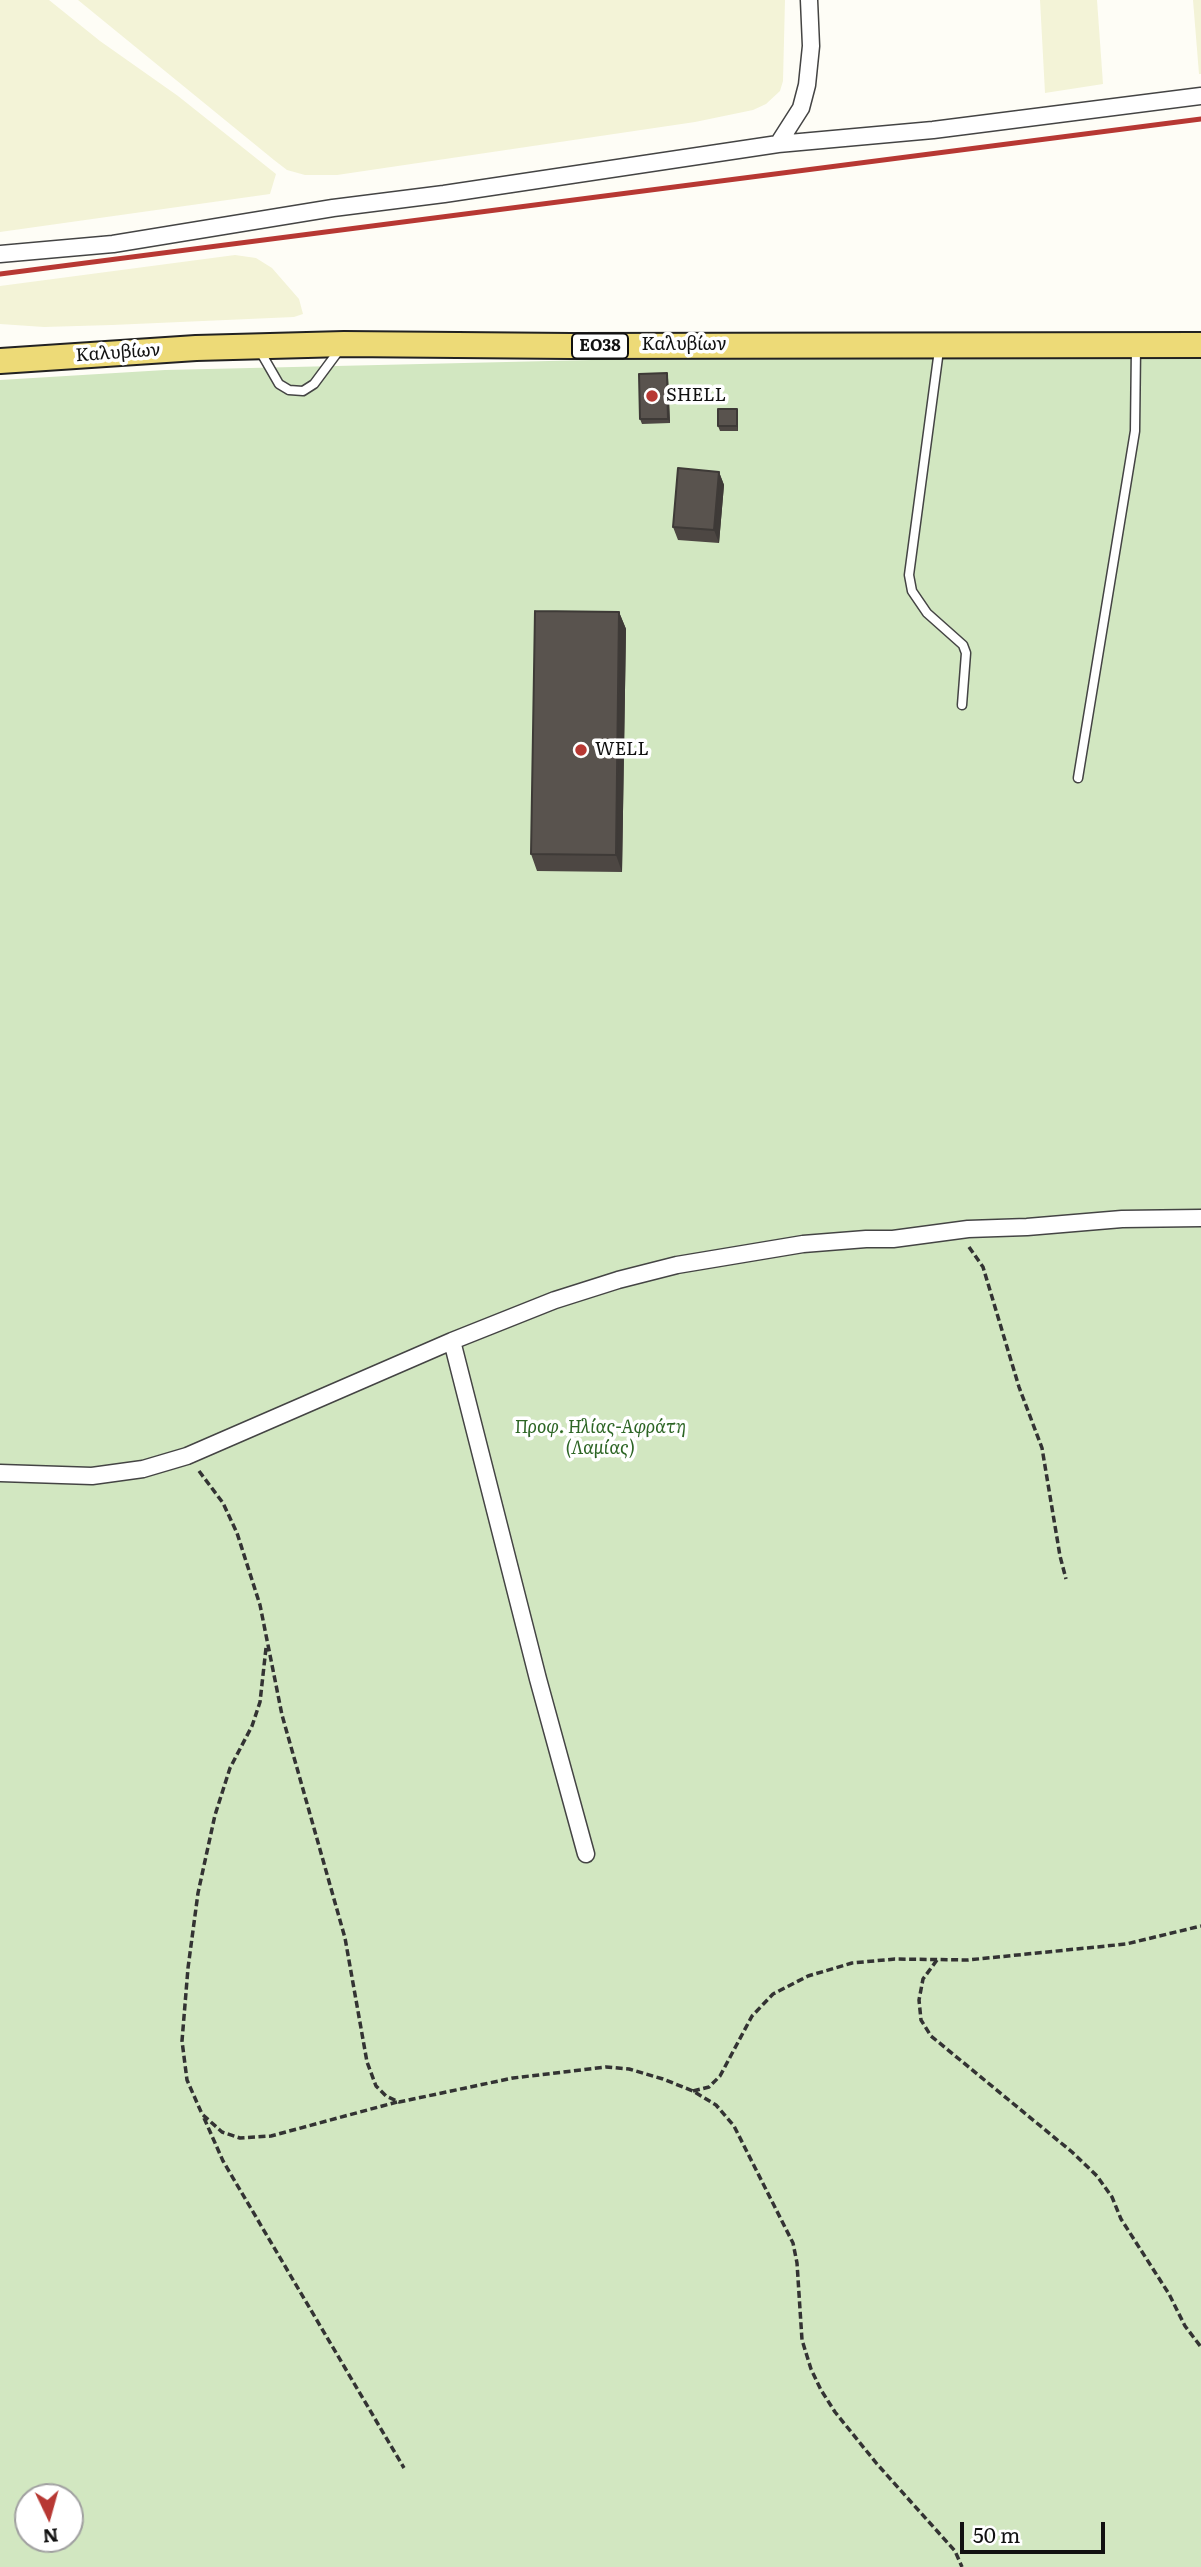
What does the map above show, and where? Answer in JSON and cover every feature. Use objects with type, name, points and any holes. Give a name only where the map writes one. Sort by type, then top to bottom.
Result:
[{"type":"main road","name":"Καλυβίων","points":[[0,361],[257,345],[1201,345]]},
{"type":"street","points":[[778,144],[801,108],[807,85],[811,46],[809,0]]},
{"type":"street","points":[[0,254],[113,244],[333,208],[778,144],[933,130],[1201,96]]},
{"type":"street","points":[[0,1473],[92,1476],[143,1469],[187,1456],[452,1341],[555,1300],[677,1265],[803,1244],[1122,1219],[1201,1218]]},
{"type":"street","points":[[452,1341],[538,1679],[586,1854]]},
{"type":"lane","points":[[257,345],[279,384],[289,390],[303,391],[314,384],[344,344]]},
{"type":"lane","points":[[939,344],[909,575],[912,591],[927,612],[963,645],[966,653],[962,705]]},
{"type":"lane","points":[[1077,778],[1135,431],[1135,346]]},
{"type":"path","points":[[949,1231],[969,1247],[983,1267],[1019,1387],[1042,1448],[1066,1579]]},
{"type":"path","points":[[187,1456],[223,1503],[237,1533],[260,1605],[289,1741],[345,1938],[367,2062],[376,2086],[386,2096],[398,2102]]},
{"type":"path","points":[[267,1642],[260,1702],[252,1726],[230,1768],[215,1815],[196,1905],[182,2041],[187,2080],[223,2161],[404,2468]]},
{"type":"path","points":[[693,2091],[709,2087],[720,2076],[752,2016],[773,1994],[808,1976],[852,1963],[895,1959],[968,1960],[1126,1944],[1201,1926]]},
{"type":"path","points":[[937,1960],[923,1979],[919,2000],[921,2020],[930,2036],[1072,2152],[1097,2176],[1169,2294],[1185,2326],[1201,2347]]},
{"type":"path","points":[[202,2114],[222,2133],[240,2138],[260,2136],[315,2125],[398,2102],[513,2078],[606,2067],[629,2069],[693,2091],[716,2105],[734,2126],[793,2243],[802,2340],[821,2390],[877,2465],[955,2552],[962,2567]]},
{"type":"green space","points":[[0,0],[49,0],[100,41],[178,96],[276,174],[270,194],[0,232]]},
{"type":"green space","points":[[78,0],[785,0],[783,81],[780,91],[766,104],[753,110],[695,122],[337,175],[305,175],[287,170],[274,160]]},
{"type":"green space","points":[[1040,0],[1097,0],[1103,84],[1045,93]]},
{"type":"green space","points":[[1193,0],[1201,0],[1201,74],[1199,74]]},
{"type":"green space","points":[[235,255],[256,258],[272,268],[299,299],[303,314],[294,317],[112,325],[44,327],[0,324],[0,286]]},
{"type":"green space","name":"Προφ. Ηλίας-Αφράτη (Λαμίας)","points":[[805,355],[1201,357],[1201,2567],[0,2567],[0,380],[165,370]]},
{"type":"building","points":[[667,373],[668,419],[640,419],[639,374]]},
{"type":"building","points":[[718,409],[737,409],[737,426],[718,426]]},
{"type":"building","points":[[678,468],[719,472],[714,530],[673,527]]},
{"type":"building","name":"WELL","points":[[535,611],[619,612],[616,855],[531,854]]},
{"type":"railway","points":[[0,274],[1201,119]]},
{"type":"place","name":"SHELL","points":[[652,396]]},
{"type":"place","name":"WELL","points":[[581,750]]}]
